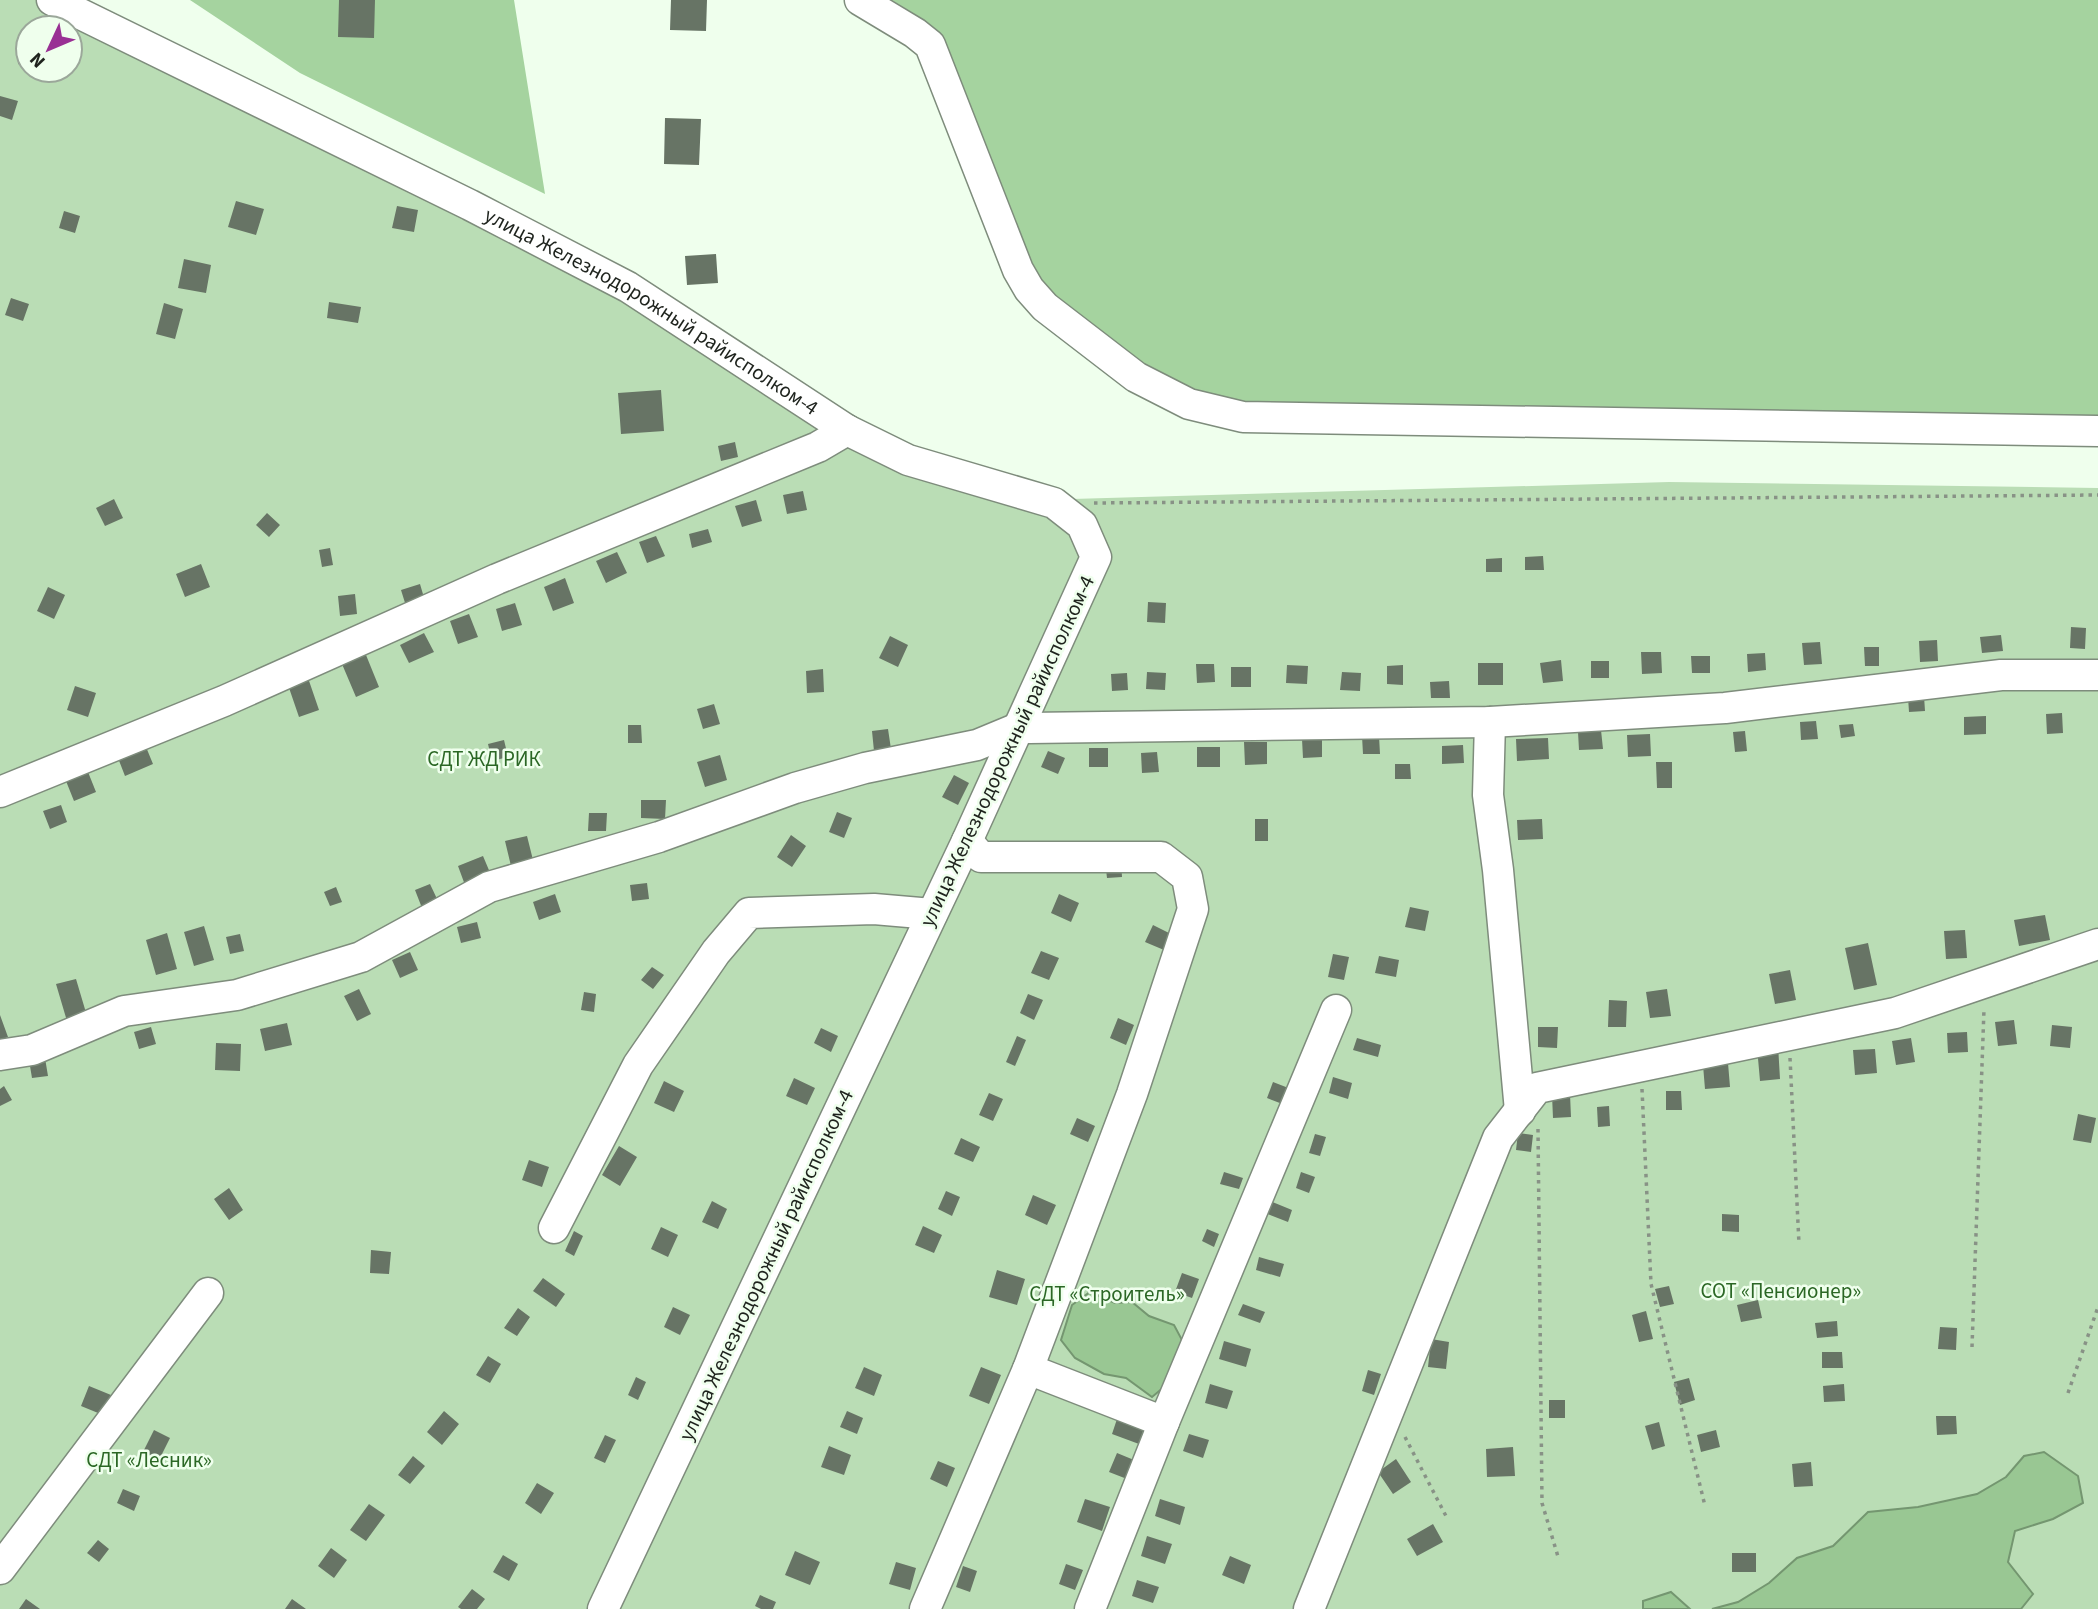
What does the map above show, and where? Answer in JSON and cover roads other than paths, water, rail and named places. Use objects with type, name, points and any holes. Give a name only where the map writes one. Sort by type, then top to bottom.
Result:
[{"type":"street","name":"улица Железнодорожный райисполком-4","points":[[52,0],[458,199],[628,287],[847,429],[908,460],[1054,503],[1082,525],[1096,557],[1024,728],[932,914],[603,1609]]},
{"type":"street","points":[[860,0],[930,45],[1018,270],[1029,289],[1045,307],[1136,377],[1189,404],[1243,417],[2098,431]]},
{"type":"street","points":[[0,792],[224,701],[497,579],[818,447],[847,429]]},
{"type":"street","points":[[0,1055],[32,1050],[124,1011],[237,995],[361,957],[489,887],[659,837],[795,788],[865,768],[977,745],[1024,728],[1490,722],[1725,708],[2001,675],[2098,675]]},
{"type":"street","points":[[1490,722],[1488,795],[1529,1120]]},
{"type":"street","points":[[925,1609],[1028,1368],[1132,1094],[1193,909],[1188,877],[1161,857],[981,857],[967,841]]},
{"type":"street","points":[[554,1228],[638,1065],[716,952],[749,913],[874,909],[932,914]]},
{"type":"street","points":[[1309,1609],[1498,1138],[1529,1120],[1537,1088],[1895,1013],[2098,944]]},
{"type":"street","points":[[1090,1609],[1164,1422],[1336,1010]]},
{"type":"street","points":[[0,1569],[208,1293]]},
{"type":"street","points":[[1028,1368],[1164,1422]]},
{"type":"park label","name":"СДТ ЖД РИК","points":[[484,759]]},
{"type":"park label","name":"СОТ «Пенсионер»","points":[[1781,1291]]},
{"type":"park label","name":"СДТ «Строитель»","points":[[1107,1294]]},
{"type":"park label","name":"СДТ «Лесник»","points":[[149,1460]]}]
